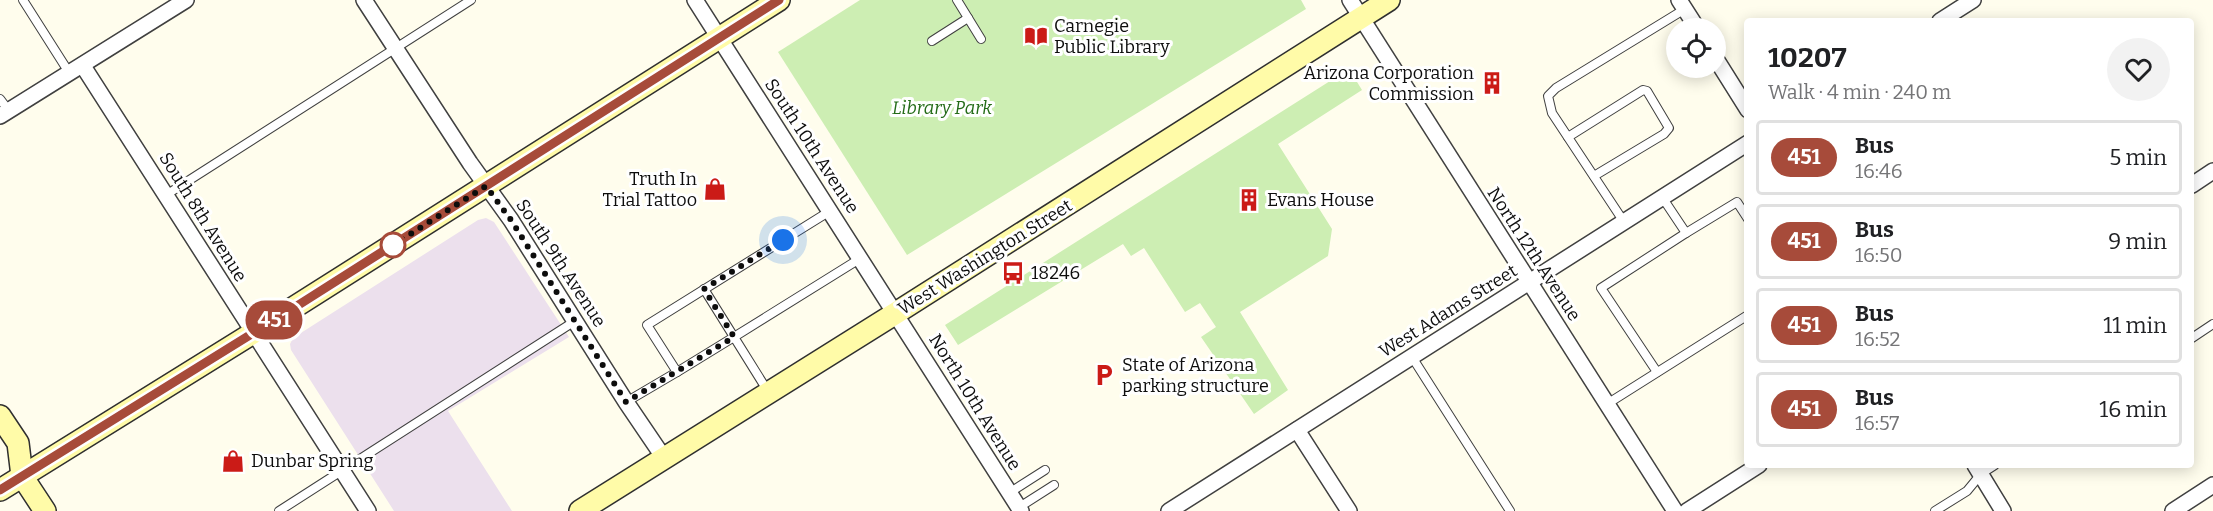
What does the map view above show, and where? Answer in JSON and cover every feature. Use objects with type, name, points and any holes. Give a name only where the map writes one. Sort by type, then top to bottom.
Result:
[{"type":"main road","points":[[0,490],[779,0]]},
{"type":"main road","name":"West Washington Street","points":[[580,511],[896,313],[1356,9],[1389,0]]},
{"type":"main road","points":[[0,416],[18,442],[22,477],[45,511]]},
{"type":"main road","points":[[0,469],[22,477]]},
{"type":"street","points":[[3,108],[77,70],[186,0]]},
{"type":"street","name":"South 9th Avenue","points":[[364,0],[486,186],[511,220],[664,458]]},
{"type":"street","name":"South 10th Avenue","points":[[695,0],[896,313]]},
{"type":"street","points":[[1945,18],[1973,0]]},
{"type":"street","points":[[1682,4],[1691,18]]},
{"type":"street","name":"North 12th Avenue","points":[[1356,9],[1675,511]]},
{"type":"street","name":"South 8th Avenue","points":[[77,70],[166,195],[368,511]]},
{"type":"street","points":[[1726,75],[1744,104]]},
{"type":"street","name":"West Adams Street","points":[[1169,511],[1744,146]]},
{"type":"street","points":[[2194,183],[2213,171]]},
{"type":"street","name":"North 10th Avenue","points":[[896,313],[1019,509]]},
{"type":"street","points":[[1297,430],[1349,511]]},
{"type":"street","points":[[1687,511],[1754,468]]},
{"type":"street","points":[[1978,470],[2003,511]]},
{"type":"street","points":[[2173,511],[2213,485]]},
{"type":"lane","points":[[23,0],[77,70]]},
{"type":"lane","points":[[166,195],[471,0]]},
{"type":"lane","points":[[957,0],[981,39]]},
{"type":"lane","points":[[1624,222],[1552,113],[1548,96],[1556,88],[1682,4]]},
{"type":"lane","points":[[932,41],[968,18]]},
{"type":"lane","points":[[1568,137],[1642,90],[1647,92],[1669,128],[1664,134],[1594,176]]},
{"type":"lane","points":[[1662,197],[1686,233]]},
{"type":"lane","points":[[1657,372],[1601,288],[1737,202],[1744,213]]},
{"type":"lane","points":[[677,372],[647,325],[830,211]]},
{"type":"lane","points":[[626,402],[861,258]]},
{"type":"lane","points":[[704,289],[769,393]]},
{"type":"lane","points":[[1607,404],[1744,318]]},
{"type":"lane","points":[[279,511],[575,321]]},
{"type":"lane","points":[[2194,337],[2213,324]]},
{"type":"lane","points":[[1412,357],[1510,511]]},
{"type":"lane","points":[[1009,493],[1045,470]]},
{"type":"lane","points":[[1935,511],[1967,490],[1978,470]]},
{"type":"lane","points":[[1019,509],[1054,485]]},
{"type":"shaded area","points":[[486,218],[494,222],[569,337],[448,411],[512,511],[394,511],[291,350],[290,344],[293,338],[478,220]]},
{"type":"green space","name":"Library Park","points":[[860,0],[1301,0],[1306,9],[907,255],[778,52]]},
{"type":"green space","points":[[1349,69],[1362,90],[1278,144],[1332,229],[1328,256],[1240,312],[1288,390],[1254,414],[1201,337],[1216,327],[1200,303],[1185,312],[1144,248],[1131,256],[1123,244],[958,345],[945,325]]},
{"type":"bus line","name":"451","points":[[0,490],[300,304],[779,0]]},
{"type":"place","name":"Carnegie Public Library","points":[[1036,36]]},
{"type":"place","name":"Arizona Corporation Commission","points":[[1492,83]]},
{"type":"place","name":"Truth In Trial Tattoo","points":[[715,189]]},
{"type":"place","name":"Evans House","points":[[1249,200]]},
{"type":"place","name":"18246","points":[[1013,273]]},
{"type":"place","name":"State of Arizona parking structure","points":[[1104,375]]},
{"type":"place","name":"Dunbar Spring","points":[[233,461]]},
{"type":"route","points":[[393,245],[486,186],[511,220],[626,402],[734,337],[704,289],[783,240]]}]
